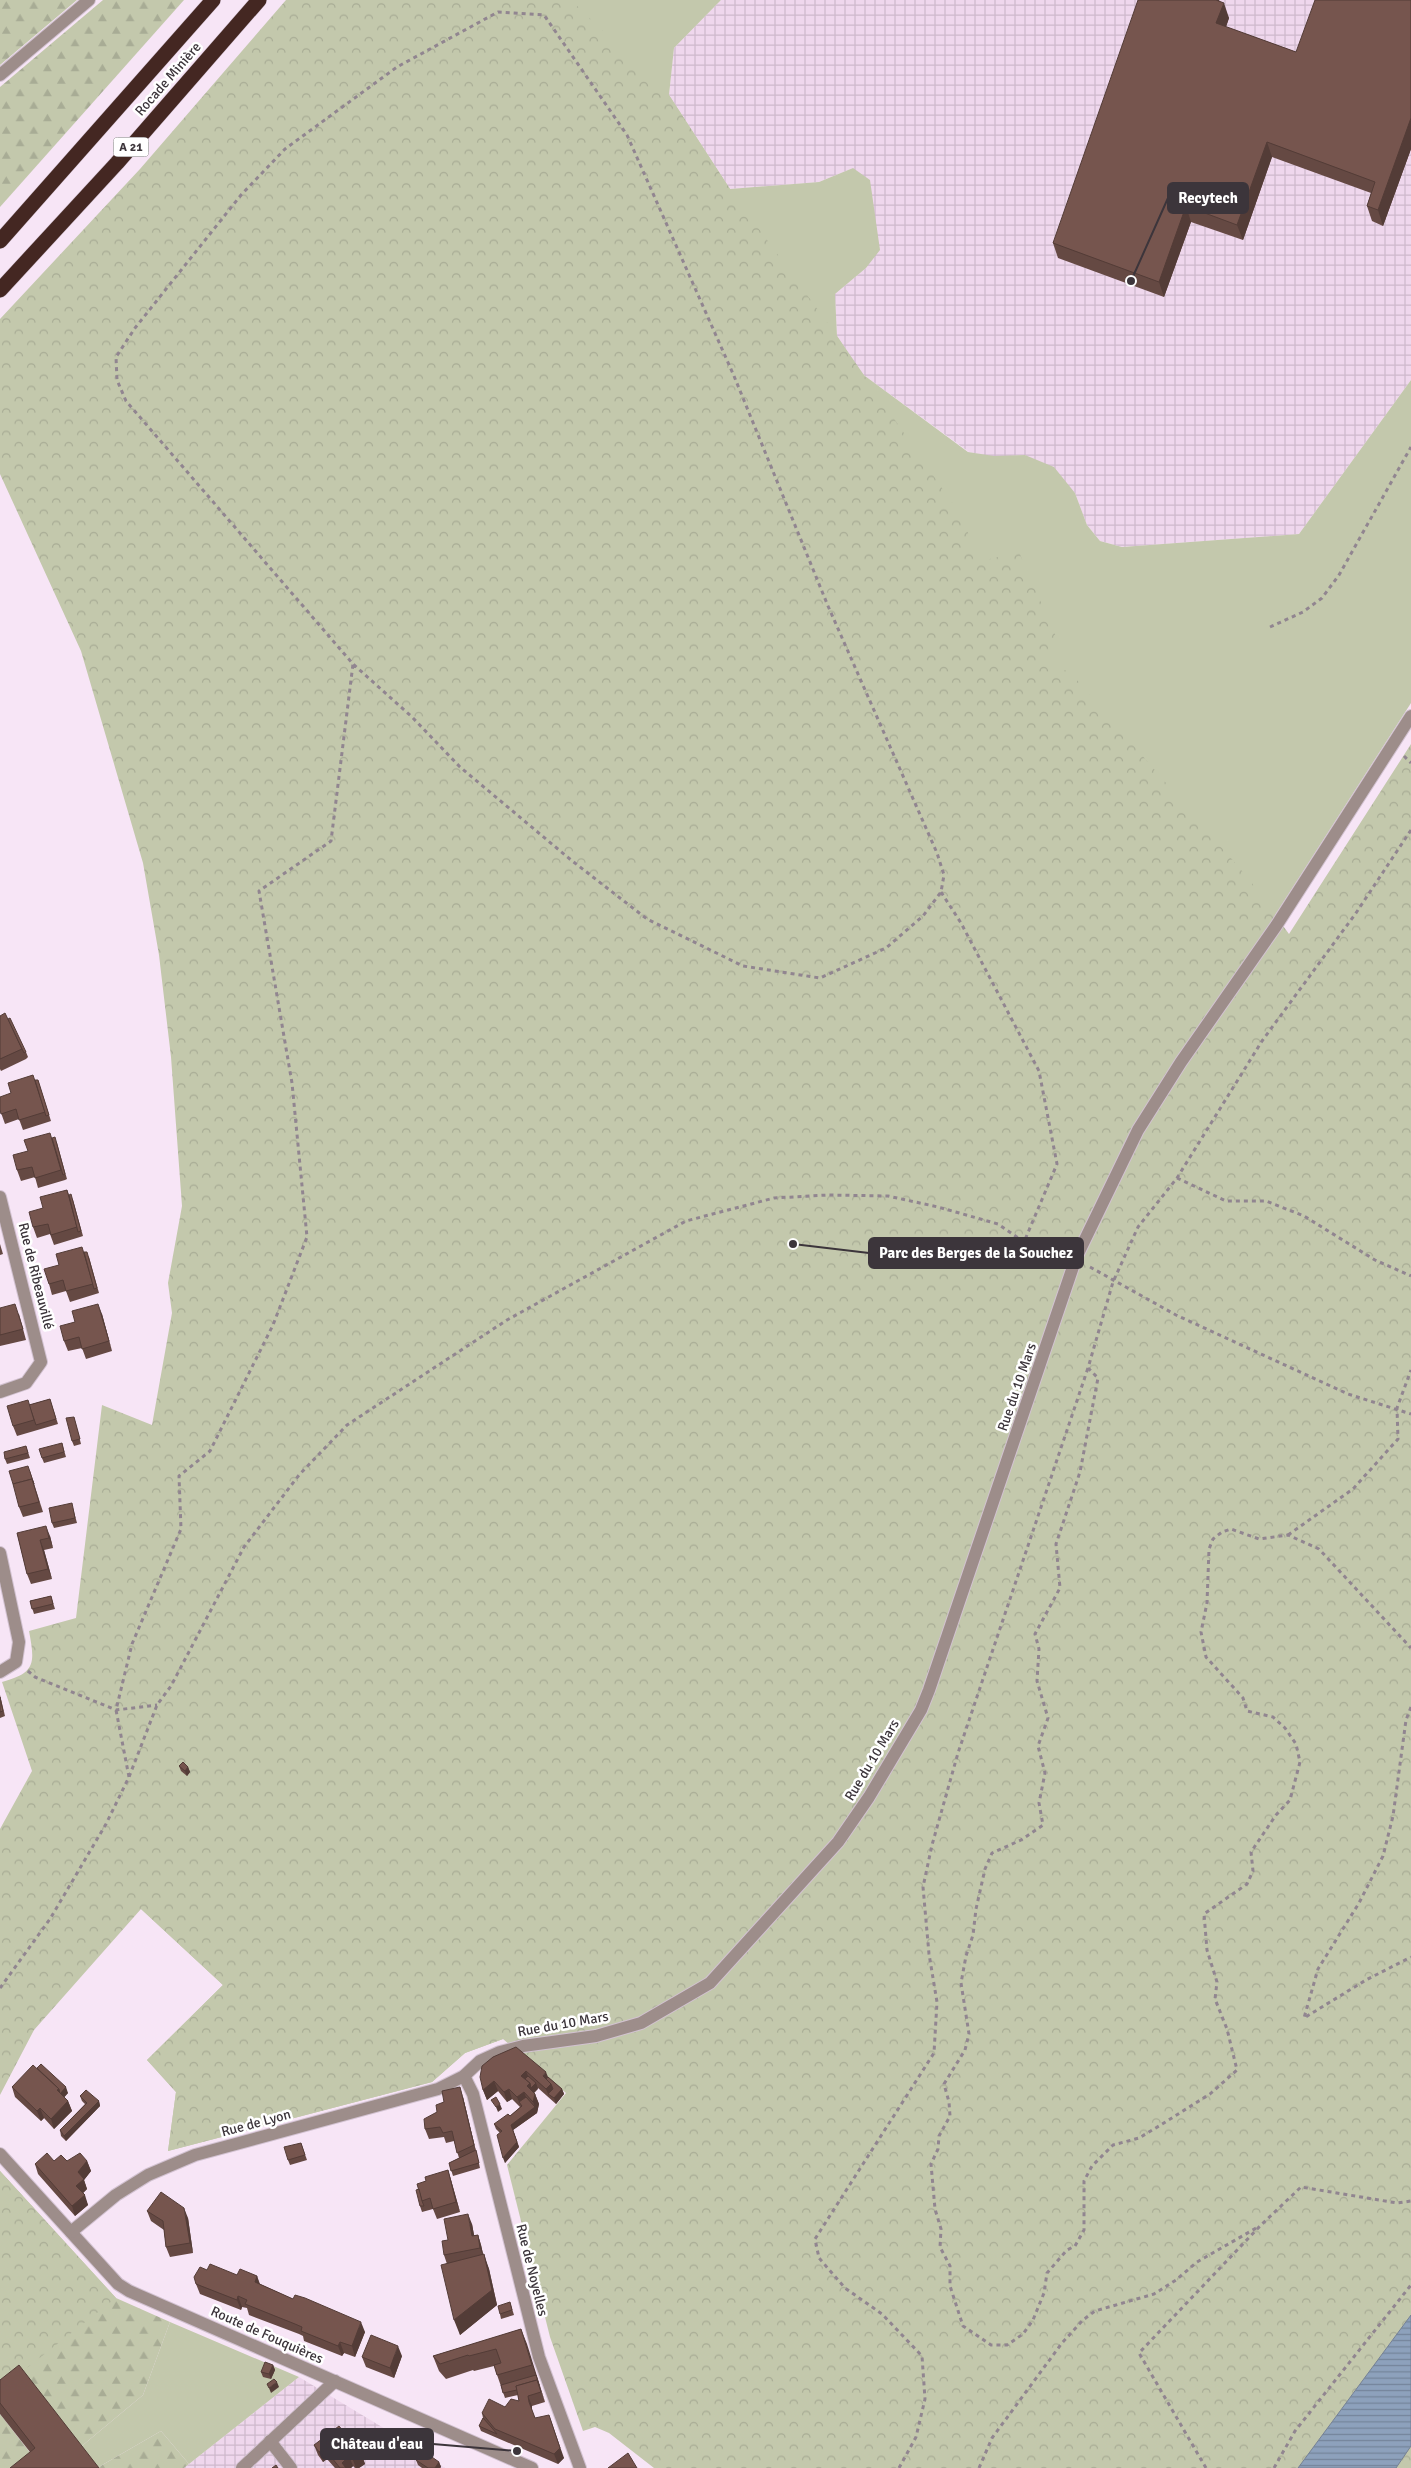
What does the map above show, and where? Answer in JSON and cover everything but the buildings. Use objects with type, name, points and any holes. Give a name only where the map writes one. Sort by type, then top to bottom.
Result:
[{"type":"highway","name":"Rocade Minière","points":[[0,241],[213,0]]},
{"type":"highway","name":"Rocade Minière","points":[[0,290],[117,163],[259,0]]},
{"type":"street","points":[[0,75],[89,0]]},
{"type":"street","name":"Rue du 10 Mars","points":[[464,2076],[480,2061],[500,2052],[523,2046],[596,2036],[641,2023],[680,2002],[710,1983],[729,1964],[838,1842],[869,1797],[920,1710],[929,1690],[1076,1258],[1138,1130],[1181,1062],[1276,926],[1411,716]]},
{"type":"street","name":"Rue de Ribeauvillé","points":[[0,1197],[41,1362],[26,1383],[0,1392]]},
{"type":"street","points":[[0,1553],[19,1642],[16,1662],[0,1672]]},
{"type":"street","name":"Rue de Lyon","points":[[70,2232],[116,2195],[148,2175],[195,2154],[438,2089],[464,2076]]},
{"type":"street","name":"Rue de Noyelles","points":[[464,2076],[473,2094],[539,2357],[580,2468]]},
{"type":"street","name":"Route de Fouquières","points":[[0,2154],[118,2284],[129,2291],[532,2468]]},
{"type":"street","points":[[242,2468],[334,2381]]},
{"type":"street","points":[[270,2441],[291,2468]]},
{"type":"path","points":[[498,12],[544,15],[627,135],[734,376],[828,606],[937,853],[944,875],[941,892],[923,916],[886,948],[820,978],[744,966],[647,919],[571,860],[460,767],[412,717],[353,664],[126,401],[117,380],[116,357],[135,328],[240,195],[285,148],[398,68],[498,12]]},
{"type":"path","points":[[1270,627],[1303,612],[1322,598],[1339,575],[1411,447]]},
{"type":"path","points":[[129,1776],[116,1710],[132,1644],[181,1529],[179,1476],[210,1451],[273,1325],[306,1237],[292,1083],[259,891],[331,841],[353,664]]},
{"type":"path","points":[[899,2468],[916,2437],[925,2400],[922,2356],[882,2314],[845,2288],[819,2258],[814,2239],[934,2053],[937,2002],[929,1954],[923,1887],[932,1845],[958,1753],[1088,1368],[1113,1282],[1138,1227],[1177,1178],[1262,1041],[1356,913],[1411,830]]},
{"type":"path","points":[[941,892],[961,923],[1039,1071],[1057,1164],[1024,1242]]},
{"type":"path","points":[[1177,1178],[1226,1201],[1266,1202],[1304,1216],[1375,1260],[1411,1276]]},
{"type":"path","points":[[0,1988],[50,1919],[106,1824],[129,1776],[157,1705],[171,1686],[244,1546],[299,1474],[347,1425],[507,1320],[686,1221],[774,1198],[828,1195],[888,1196],[938,1207],[998,1224],[1024,1242],[1034,1253],[1076,1258],[1113,1282],[1176,1315],[1348,1394],[1398,1408],[1411,1414]]},
{"type":"path","points":[[1088,1368],[1098,1378],[1080,1472],[1056,1544],[1060,1588],[1035,1634],[1040,1649],[1037,1681],[1048,1718],[1038,1746],[1045,1773],[1039,1803],[1043,1825],[1021,1840],[992,1853],[986,1869],[961,1983],[969,2034],[965,2050],[944,2084],[949,2102],[950,2116],[938,2136],[938,2149],[932,2164],[935,2209],[942,2229],[940,2247],[950,2266],[950,2286],[956,2309],[963,2326],[991,2345],[1007,2345],[1023,2334],[1033,2320],[1044,2292],[1047,2272],[1067,2250],[1075,2246],[1084,2230],[1084,2181],[1092,2166],[1113,2146],[1139,2138],[1159,2126],[1210,2094],[1238,2070],[1228,2029],[1216,1998],[1217,1982],[1207,1950],[1204,1914],[1233,1896],[1247,1884],[1252,1871],[1251,1852],[1276,1815],[1290,1800],[1300,1762],[1296,1744],[1285,1728],[1273,1717],[1247,1711],[1243,1698],[1206,1657],[1201,1632],[1207,1603],[1208,1548],[1213,1539],[1222,1532],[1231,1529],[1259,1539],[1288,1535],[1354,1489],[1398,1439],[1398,1408],[1411,1370]]},
{"type":"path","points":[[1288,1535],[1319,1549],[1411,1648]]},
{"type":"path","points":[[16,1662],[35,1677],[116,1710],[157,1705]]},
{"type":"path","points":[[1411,1707],[1406,1720],[1394,1816],[1383,1856],[1359,1904],[1318,1969],[1304,2018],[1366,1980],[1411,1957]]},
{"type":"path","points":[[1206,2468],[1139,2353],[1301,2187],[1397,2203],[1411,2200]]},
{"type":"path","points":[[979,2468],[992,2438],[1062,2343],[1083,2320],[1095,2311],[1154,2294],[1176,2280],[1197,2262],[1262,2225]]},
{"type":"path","points":[[1274,2468],[1295,2432],[1411,2285]]},
{"type":"shaded area","points":[[721,0],[1411,0],[1411,380],[1299,534],[1122,547],[1100,541],[1087,525],[1075,493],[1025,455],[994,457],[969,452],[861,373],[837,336],[835,294],[866,268],[853,168],[819,182],[730,189],[669,95],[674,48]]},
{"type":"shaded area","points":[[299,2377],[382,2427],[445,2468],[184,2468]]},
{"type":"green space","points":[[0,0],[77,0],[0,65]]},
{"type":"green space","points":[[103,0],[184,0],[0,207],[0,87]]},
{"type":"green space","points":[[286,0],[571,0],[669,95],[730,189],[837,336],[964,520],[977,562],[1019,552],[1057,639],[1049,665],[1070,672],[1249,879],[1289,934],[1411,744],[1411,2468],[654,2468],[609,2433],[595,2427],[583,2431],[550,2337],[507,2165],[566,2093],[503,2039],[465,2053],[432,2082],[168,2151],[176,2092],[147,2060],[223,1985],[141,1909],[34,2030],[0,2095],[0,1829],[32,1771],[2,1682],[21,1675],[30,1665],[32,1651],[29,1631],[76,1618],[102,1405],[152,1425],[172,1313],[168,1283],[182,1206],[171,1057],[159,955],[143,863],[81,651],[0,474],[0,319],[140,169]]},
{"type":"green space","points":[[555,0],[721,0],[674,48],[669,95],[730,189],[819,182],[853,168],[870,180],[880,250],[866,268],[835,294],[837,336],[861,373],[968,452],[994,456],[1025,455],[1054,467],[1075,493],[1087,525],[1100,541],[1122,547],[1299,534],[1411,380],[1411,703],[1268,926],[503,2039],[465,2053],[432,2082],[168,2151],[176,2092],[147,2060],[223,1985],[141,1909],[1036,720]]},
{"type":"green space","points":[[0,2171],[116,2298],[170,2322],[143,2395],[77,2450],[0,2405]]},
{"type":"green space","points":[[0,2171],[116,2298],[0,2389]]},
{"type":"green space","points":[[170,2322],[299,2377],[189,2464],[161,2431],[97,2468],[77,2450],[143,2395]]},
{"type":"green space","points":[[0,2414],[42,2468],[0,2468]]},
{"type":"green space","points":[[161,2431],[189,2464],[184,2468],[97,2468]]},
{"type":"water","points":[[1411,2315],[1411,2446],[1396,2468],[1298,2468]]},
{"type":"place","name":"Recytech","points":[[1131,281]]},
{"type":"place","name":"Parc des Berges de la Souchez","points":[[793,1244]]},
{"type":"place","name":"Château d'eau","points":[[517,2451]]}]
